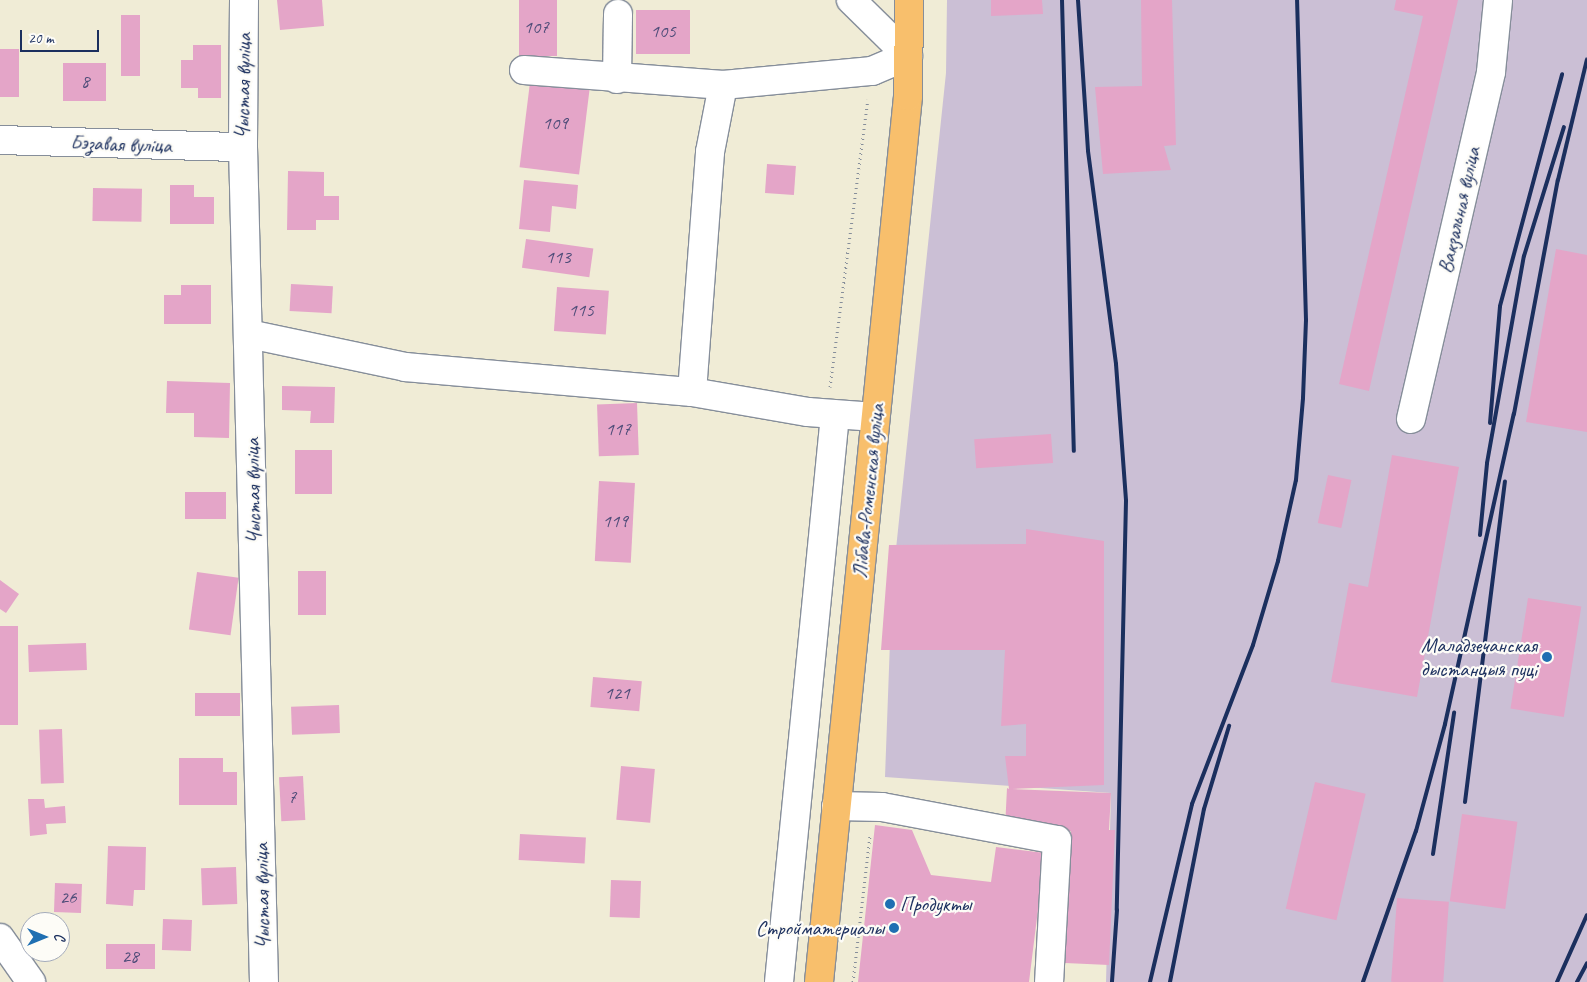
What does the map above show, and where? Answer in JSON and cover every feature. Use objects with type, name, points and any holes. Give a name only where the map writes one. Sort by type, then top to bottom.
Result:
[{"type":"main road","name":"Лібава-Роменская вуліца","points":[[819,982],[908,96],[909,0]]},
{"type":"street","name":"Чыстая вуліца","points":[[244,0],[242,148],[249,334],[264,982]]},
{"type":"street","points":[[524,70],[617,79],[723,85],[872,71],[908,56],[851,0]]},
{"type":"street","name":"Вакзальная вуліца","points":[[1411,419],[1491,72],[1498,0]]},
{"type":"street","points":[[617,79],[618,14]]},
{"type":"street","points":[[692,392],[710,152],[723,85]]},
{"type":"street","name":"Бэзавая вуліца","points":[[0,140],[242,148]]},
{"type":"street","points":[[249,334],[405,367],[692,392],[835,416],[875,417]]},
{"type":"street","points":[[779,982],[835,416]]},
{"type":"street","points":[[836,806],[882,807],[1057,840],[1049,982]]},
{"type":"street","points":[[0,938],[31,982]]},
{"type":"shaded area","points":[[947,0],[1587,0],[1587,982],[1106,982],[1111,793],[885,777],[892,587],[946,73]]},
{"type":"building","points":[[277,0],[322,0],[324,26],[280,30]]},
{"type":"building","points":[[519,0],[557,0],[557,56],[519,56]]},
{"type":"building","points":[[991,0],[1042,0],[1043,14],[991,16]]},
{"type":"building","points":[[1141,0],[1172,0],[1176,145],[1164,146],[1171,170],[1103,174],[1095,87],[1142,86]]},
{"type":"building","points":[[1396,0],[1458,0],[1369,391],[1339,384],[1423,16],[1394,10]]},
{"type":"building","points":[[636,10],[690,10],[690,54],[636,54]]},
{"type":"building","points":[[121,15],[140,15],[140,76],[121,76]]},
{"type":"building","points":[[193,45],[221,45],[221,98],[198,98],[198,88],[181,88],[181,60],[193,60]]},
{"type":"building","points":[[0,49],[19,49],[19,97],[0,97]]},
{"type":"building","points":[[63,63],[106,63],[106,101],[63,101]]},
{"type":"building","points":[[531,74],[591,81],[579,175],[520,167]]},
{"type":"building","points":[[767,164],[796,166],[794,195],[765,193]]},
{"type":"building","points":[[288,171],[324,172],[324,196],[339,196],[339,220],[316,220],[316,230],[287,230]]},
{"type":"building","points":[[524,180],[578,185],[576,209],[552,206],[550,232],[519,229]]},
{"type":"building","points":[[170,185],[194,185],[194,197],[214,197],[214,224],[170,224]]},
{"type":"building","points":[[93,188],[142,189],[141,222],[92,221]]},
{"type":"building","points":[[526,239],[593,248],[589,277],[522,268]]},
{"type":"building","points":[[1556,249],[1587,255],[1587,432],[1526,422]]},
{"type":"building","points":[[291,284],[333,286],[332,313],[290,311]]},
{"type":"building","points":[[181,285],[211,285],[211,324],[164,324],[164,295],[181,295]]},
{"type":"building","points":[[557,287],[609,291],[606,335],[554,331]]},
{"type":"building","points":[[167,381],[230,383],[229,438],[194,437],[194,413],[166,413]]},
{"type":"building","points":[[282,386],[335,387],[334,423],[310,423],[311,411],[282,410]]},
{"type":"building","points":[[637,403],[639,455],[599,456],[597,404]]},
{"type":"building","points":[[1051,434],[1053,463],[976,468],[974,439]]},
{"type":"building","points":[[295,450],[332,450],[332,494],[295,494]]},
{"type":"building","points":[[1392,455],[1459,467],[1417,697],[1331,682],[1349,583],[1368,587]]},
{"type":"building","points":[[1328,475],[1351,480],[1341,528],[1318,523]]},
{"type":"building","points":[[599,481],[635,483],[631,563],[595,561]]},
{"type":"building","points":[[185,492],[226,492],[226,519],[185,519]]},
{"type":"building","points":[[1026,529],[1104,541],[1104,785],[1012,789],[1111,793],[1109,830],[1115,830],[1109,965],[1065,963],[1071,831],[1005,828],[1007,788],[1009,789],[1005,756],[1026,756],[1026,724],[1001,726],[1005,650],[881,650],[889,545],[1026,544]]},
{"type":"building","points":[[298,571],[326,571],[326,615],[298,615]]},
{"type":"building","points":[[197,572],[239,578],[231,635],[189,629]]},
{"type":"building","points":[[0,580],[19,594],[6,613],[0,609]]},
{"type":"building","name":"Маладзечанская дыстанцыя пуці","points":[[1528,598],[1581,606],[1564,717],[1510,709]]},
{"type":"building","points":[[0,626],[18,626],[18,725],[0,725]]},
{"type":"building","points":[[86,643],[87,670],[29,672],[28,645]]},
{"type":"building","points":[[593,677],[642,681],[639,711],[590,707]]},
{"type":"building","points":[[195,693],[240,693],[240,716],[195,716]]},
{"type":"building","points":[[339,705],[340,733],[292,735],[291,707]]},
{"type":"building","points":[[62,729],[64,783],[41,784],[39,730]]},
{"type":"building","points":[[179,758],[223,758],[223,772],[237,772],[237,805],[179,805]]},
{"type":"building","points":[[621,766],[655,769],[650,823],[616,820]]},
{"type":"building","points":[[303,776],[305,820],[281,821],[279,777]]},
{"type":"building","points":[[1315,782],[1366,794],[1336,920],[1286,909]]},
{"type":"building","points":[[28,799],[44,799],[45,808],[65,806],[66,823],[46,824],[47,834],[30,836]]},
{"type":"building","points":[[1462,814],[1517,822],[1505,909],[1450,901]]},
{"type":"building","points":[[875,825],[912,830],[931,875],[991,882],[996,847],[1045,853],[1029,982],[858,982]]},
{"type":"building","points":[[520,834],[586,837],[585,863],[519,860]]},
{"type":"building","points":[[108,846],[146,847],[145,890],[134,890],[133,906],[106,904]]},
{"type":"building","points":[[236,867],[237,904],[202,905],[201,868]]},
{"type":"building","points":[[611,880],[641,881],[640,918],[610,917]]},
{"type":"building","points":[[55,883],[82,884],[81,913],[54,912]]},
{"type":"building","points":[[1397,898],[1449,902],[1443,982],[1391,982]]},
{"type":"building","points":[[163,919],[192,920],[191,951],[162,950]]},
{"type":"building","points":[[106,944],[155,944],[155,969],[106,969]]},
{"type":"railway","points":[[1062,0],[1074,451]]},
{"type":"railway","points":[[1078,0],[1088,151],[1116,364],[1126,501],[1117,910],[1112,982]]},
{"type":"railway","points":[[1150,982],[1192,804],[1253,645],[1278,561],[1296,480],[1303,398],[1306,320],[1297,0]]},
{"type":"railway","points":[[1363,982],[1416,831],[1445,724],[1514,414],[1558,180],[1587,59]]},
{"type":"railway","points":[[1490,423],[1500,306],[1562,74]]},
{"type":"railway","points":[[1480,535],[1487,463],[1524,256],[1564,127]]},
{"type":"railway","points":[[1465,802],[1505,481]]},
{"type":"railway","points":[[1433,854],[1454,713]]},
{"type":"railway","points":[[1170,982],[1204,809],[1229,726]]},
{"type":"railway","points":[[1557,982],[1587,915]]},
{"type":"railway","points":[[1577,982],[1587,963]]},
{"type":"place","name":"Маладзечанская дыстанцыя пуці","points":[[1547,657]]},
{"type":"place","name":"Продукты","points":[[890,904]]},
{"type":"place","name":"Стройматериалы","points":[[894,928]]}]
